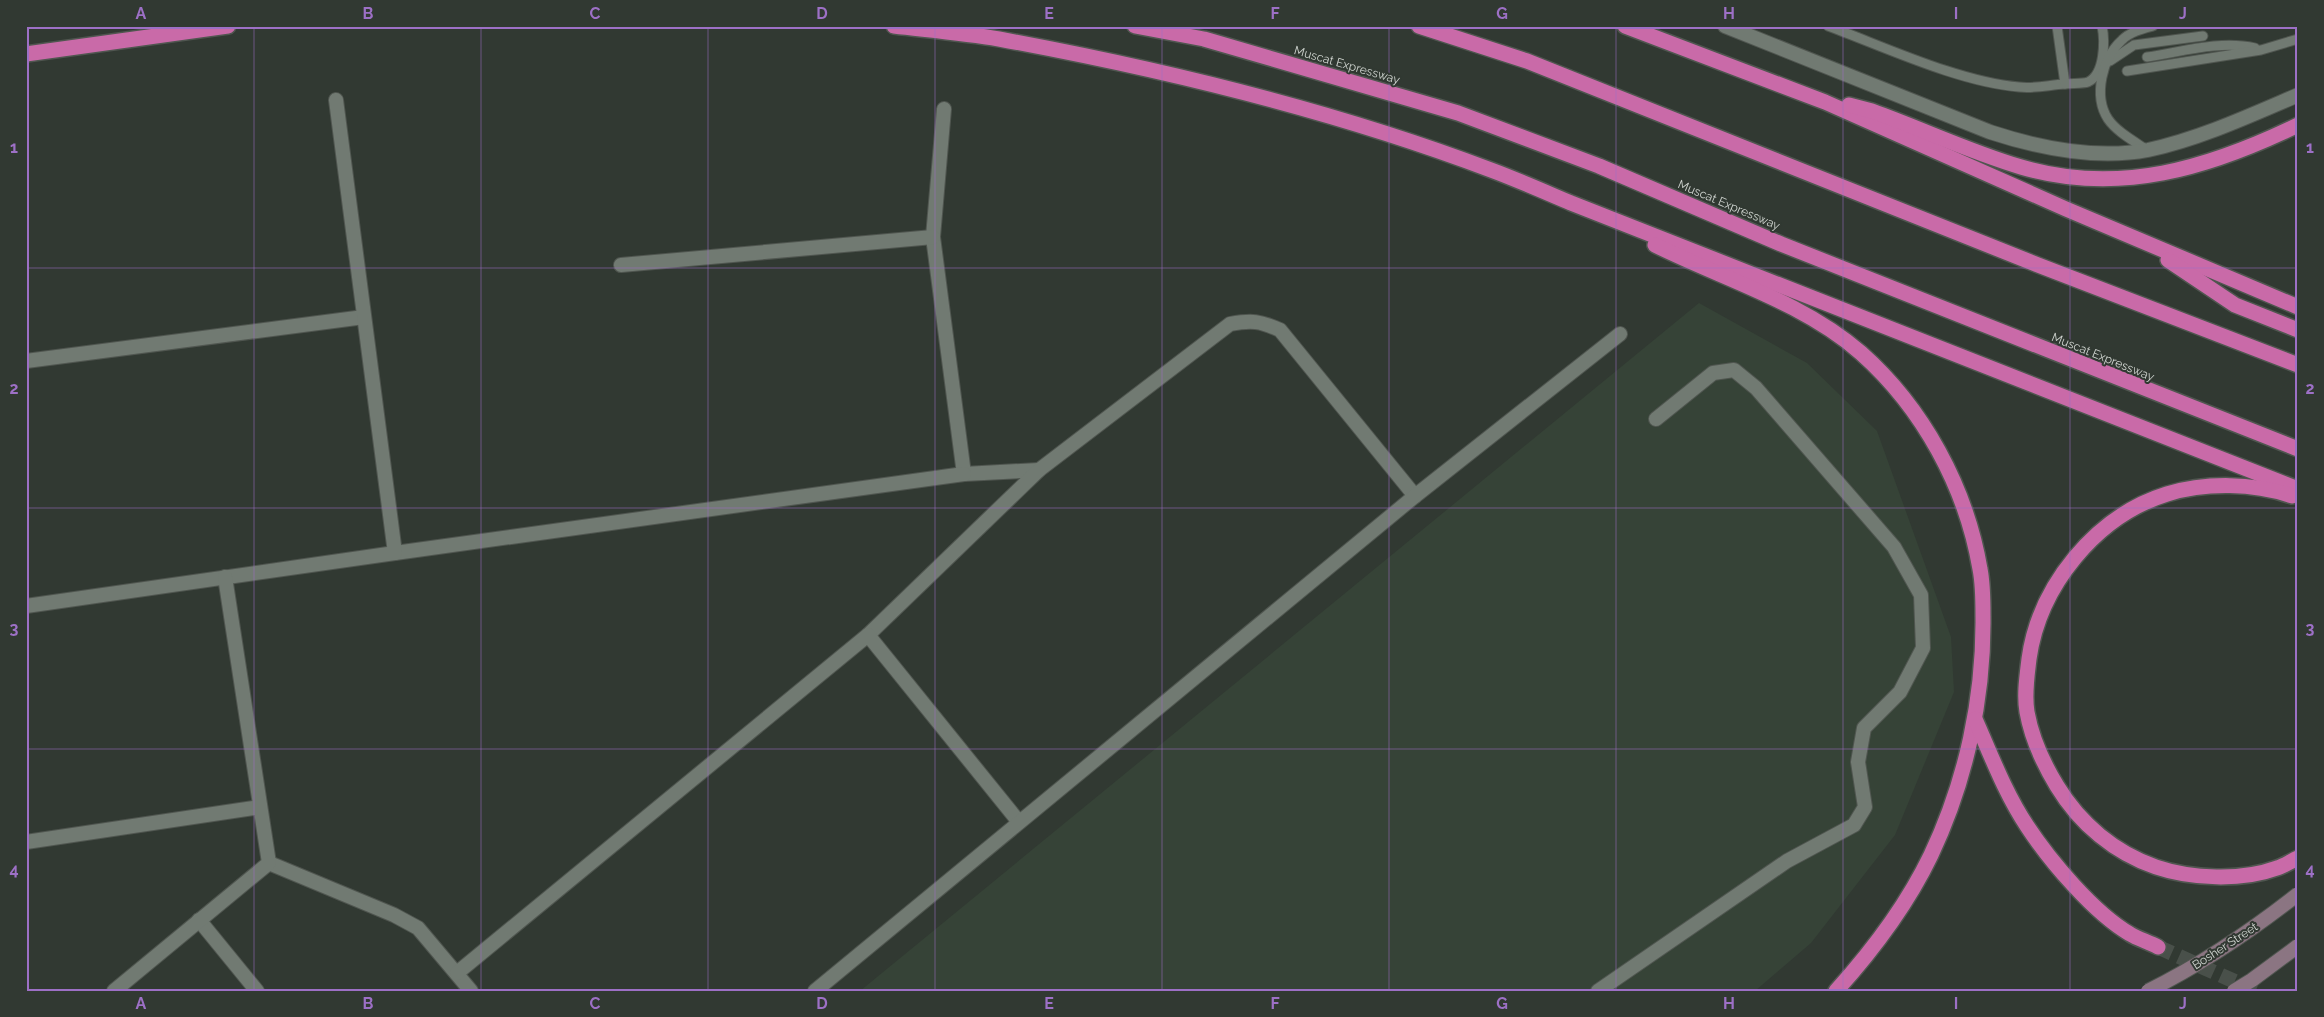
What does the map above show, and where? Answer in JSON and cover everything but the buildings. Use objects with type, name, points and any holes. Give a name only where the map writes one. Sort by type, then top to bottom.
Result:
[{"type":"highway","points":[[26,54],[228,26]]},
{"type":"highway","points":[[894,26],[997,39],[1134,68],[1252,96],[1431,149],[1492,170],[1571,203],[2298,489]]},
{"type":"highway","name":"Muscat Expressway","points":[[1135,26],[1204,39],[1458,114],[1599,166],[1781,244],[2298,450]]},
{"type":"highway","points":[[1419,26],[1527,61],[2038,265],[2298,365]]},
{"type":"highway","points":[[1625,26],[1825,102],[2138,240],[2298,307]]},
{"type":"highway","points":[[1825,102],[1872,111],[2022,168],[2059,175],[2097,179],[2135,178],[2173,172],[2210,162],[2265,141],[2298,125]]},
{"type":"highway","points":[[1571,203],[1676,256],[1789,306],[1834,332],[1882,374],[1916,413],[1946,464],[1973,535],[1981,571],[1983,655],[1975,719],[1948,815],[1930,856],[1880,939],[1836,991]]},
{"type":"highway","points":[[2138,240],[2235,305],[2298,330]]},
{"type":"highway","points":[[2298,498],[2277,491],[2228,485],[2189,490],[2167,494],[2138,506],[2107,527],[2064,570],[2036,623],[2027,678],[2027,710],[2040,756],[2067,802],[2095,833],[2120,850],[2147,864],[2174,873],[2205,876],[2238,876],[2277,868],[2298,858]]},
{"type":"highway","points":[[1975,719],[2007,791],[2027,826],[2055,862],[2096,908],[2130,934],[2158,947]]},
{"type":"main road","name":"Bosher Street","points":[[2148,991],[2220,951],[2265,920],[2298,894]]},
{"type":"main road","points":[[2234,991],[2298,946]]},
{"type":"street","points":[[1725,26],[2016,141],[2042,147],[2096,153],[2147,150],[2204,133],[2298,96]]},
{"type":"street","points":[[336,100],[395,552]]},
{"type":"street","points":[[944,110],[933,237],[964,474]]},
{"type":"street","points":[[621,265],[933,237]]},
{"type":"street","points":[[26,361],[364,317]]},
{"type":"street","points":[[457,974],[868,635],[1039,470],[1230,324],[1250,320],[1264,323],[1280,330],[1415,496]]},
{"type":"street","points":[[815,991],[1415,496],[1620,334]]},
{"type":"street","points":[[1598,991],[1787,861],[1854,825],[1865,807],[1858,762],[1864,728],[1900,692],[1923,648],[1921,595],[1894,546],[1756,388],[1734,370],[1713,373],[1656,419]]},
{"type":"street","points":[[26,606],[395,552],[964,474],[1039,470]]},
{"type":"street","points":[[225,577],[269,863]]},
{"type":"street","points":[[868,635],[1020,822]]},
{"type":"street","points":[[26,842],[260,807]]},
{"type":"street","points":[[269,863],[394,915],[418,928],[471,991]]},
{"type":"street","points":[[114,991],[269,863]]},
{"type":"street","points":[[199,920],[257,991]]},
{"type":"lane","points":[[1828,26],[1953,72],[2000,85],[2037,88],[2088,82],[2100,66],[2102,26]]},
{"type":"lane","points":[[2057,26],[2064,84]]},
{"type":"lane","points":[[2147,27],[2122,40],[2110,56],[2101,82],[2100,94],[2102,107],[2116,128],[2147,150]]},
{"type":"lane","points":[[2107,65],[2114,57],[2134,45],[2203,36]]},
{"type":"lane","points":[[2127,71],[2261,50],[2298,39]]},
{"type":"lane","points":[[2146,57],[2227,45],[2261,50]]},
{"type":"shaded area","points":[[1699,303],[1807,363],[1877,431],[1951,637],[1954,692],[1895,835],[1811,943],[1755,991],[860,991]]},
{"type":"tunnel","points":[[2158,947],[2256,991]]}]
